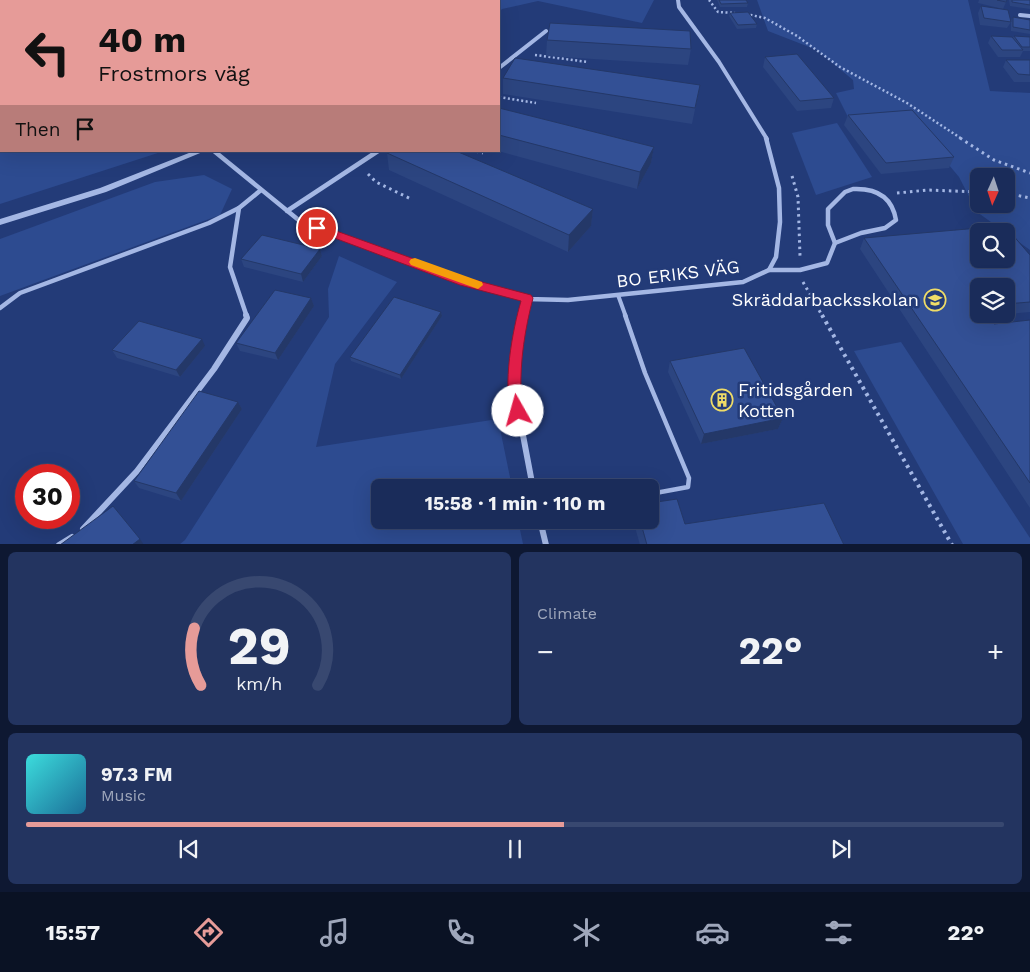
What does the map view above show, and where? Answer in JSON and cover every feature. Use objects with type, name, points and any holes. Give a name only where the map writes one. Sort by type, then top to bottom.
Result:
[{"type":"street","points":[[678,0],[679,7],[719,62],[766,136],[779,188],[780,222],[776,257],[769,270],[800,270],[827,263],[835,243],[828,225],[828,209],[848,190],[867,188],[884,194],[891,201],[895,210],[896,220],[885,228],[861,233],[835,243]]},
{"type":"street","points":[[1020,15],[1030,16]]},
{"type":"street","points":[[500,67],[546,31]]},
{"type":"street","points":[[0,222],[102,190],[198,152]]},
{"type":"street","name":"BO ERIKS VÄG","points":[[215,152],[301,222],[464,282],[527,298],[568,300],[743,282],[769,270]]},
{"type":"street","points":[[287,211],[377,152]]},
{"type":"street","points":[[0,308],[20,293],[210,223],[239,208],[261,190]]},
{"type":"street","points":[[59,544],[81,531],[137,471],[214,369],[247,318],[230,267],[239,208]]},
{"type":"street","points":[[527,298],[518,332],[515,393],[531,479]]},
{"type":"street","points":[[542,529],[546,544]]},
{"type":"lane","points":[[618,295],[645,373],[689,478],[688,487],[659,492]]},
{"type":"path","points":[[709,0],[718,12],[751,14],[765,18],[797,36],[840,67],[907,103],[994,160],[1030,173]]},
{"type":"path","points":[[520,51],[543,58],[588,62]]},
{"type":"path","points":[[500,98],[536,103]]},
{"type":"path","points":[[358,165],[376,182],[411,199]]},
{"type":"path","points":[[884,194],[928,190],[970,192]]},
{"type":"path","points":[[1015,196],[1030,198]]},
{"type":"shaded area","points":[[500,0],[654,0],[642,23],[538,1],[500,11]]},
{"type":"shaded area","points":[[757,0],[968,0],[990,91],[1030,93],[1030,250],[1015,239],[1015,223],[992,223],[978,213],[1015,213],[1015,168],[970,168],[970,198],[959,177],[908,116],[850,121],[836,93],[854,89],[853,80],[817,50],[768,31]]},
{"type":"shaded area","points":[[837,123],[872,177],[816,195],[792,133]]},
{"type":"shaded area","points":[[0,152],[161,152],[0,204]]},
{"type":"shaded area","points":[[204,175],[232,189],[220,215],[0,296],[0,239],[155,182]]},
{"type":"shaded area","points":[[339,256],[397,282],[335,364],[316,447],[498,419],[510,479],[371,479],[371,529],[520,529],[523,544],[180,544],[185,540],[329,317],[328,289]]},
{"type":"shaded area","points":[[901,342],[1030,538],[1030,544],[963,544],[854,351]]},
{"type":"building","points":[[719,0],[746,0],[748,3],[721,4]]},
{"type":"building","points":[[1012,0],[1030,0],[1030,5],[1012,2]]},
{"type":"building","points":[[981,6],[1008,10],[1011,22],[984,18]]},
{"type":"building","points":[[748,12],[757,24],[738,25],[730,13]]},
{"type":"building","points":[[1013,17],[1030,20],[1030,30],[1013,27]]},
{"type":"building","points":[[550,23],[690,31],[691,49],[547,40]]},
{"type":"building","points":[[991,36],[1012,37],[1023,50],[1002,50]]},
{"type":"building","points":[[1014,36],[1030,37],[1030,47],[1022,47]]},
{"type":"building","points":[[797,54],[834,98],[800,101],[765,57]]},
{"type":"building","points":[[515,58],[700,85],[695,108],[503,78]]},
{"type":"building","points":[[1006,60],[1030,60],[1030,75],[1018,74]]},
{"type":"building","points":[[500,108],[654,147],[640,172],[500,135]]},
{"type":"building","points":[[912,110],[954,157],[886,163],[848,115]]},
{"type":"building","points":[[458,152],[593,209],[569,235],[387,153]]},
{"type":"building","points":[[970,229],[970,268],[1015,268],[1015,238],[1030,255],[1030,302],[1015,303],[1015,278],[970,278],[970,323],[1015,323],[1030,320],[1030,483],[864,238]]},
{"type":"building","points":[[262,235],[320,249],[301,274],[241,259]]},
{"type":"building","points":[[275,290],[311,298],[275,353],[236,343]]},
{"type":"building","points":[[394,297],[441,312],[400,375],[350,357]]},
{"type":"building","points":[[139,321],[202,339],[176,370],[112,350]]},
{"type":"building","name":"Fritidsgården Kotten","points":[[744,348],[783,418],[704,434],[670,361]]},
{"type":"building","points":[[199,391],[238,402],[176,493],[134,481]]},
{"type":"building","points":[[677,499],[685,524],[824,503],[844,544],[647,544],[643,529],[659,529],[659,502]]},
{"type":"building","points":[[113,506],[140,539],[133,544],[61,544]]},
{"type":"slow traffic","points":[[415,262],[464,282],[478,285]]},
{"type":"place","name":"Skräddarbacksskolan","points":[[935,300]]},
{"type":"place","name":"Fritidsgården Kotten","points":[[722,400]]},
{"type":"route","points":[[317,228],[464,282],[527,298],[518,332],[515,393],[518,411]]}]
